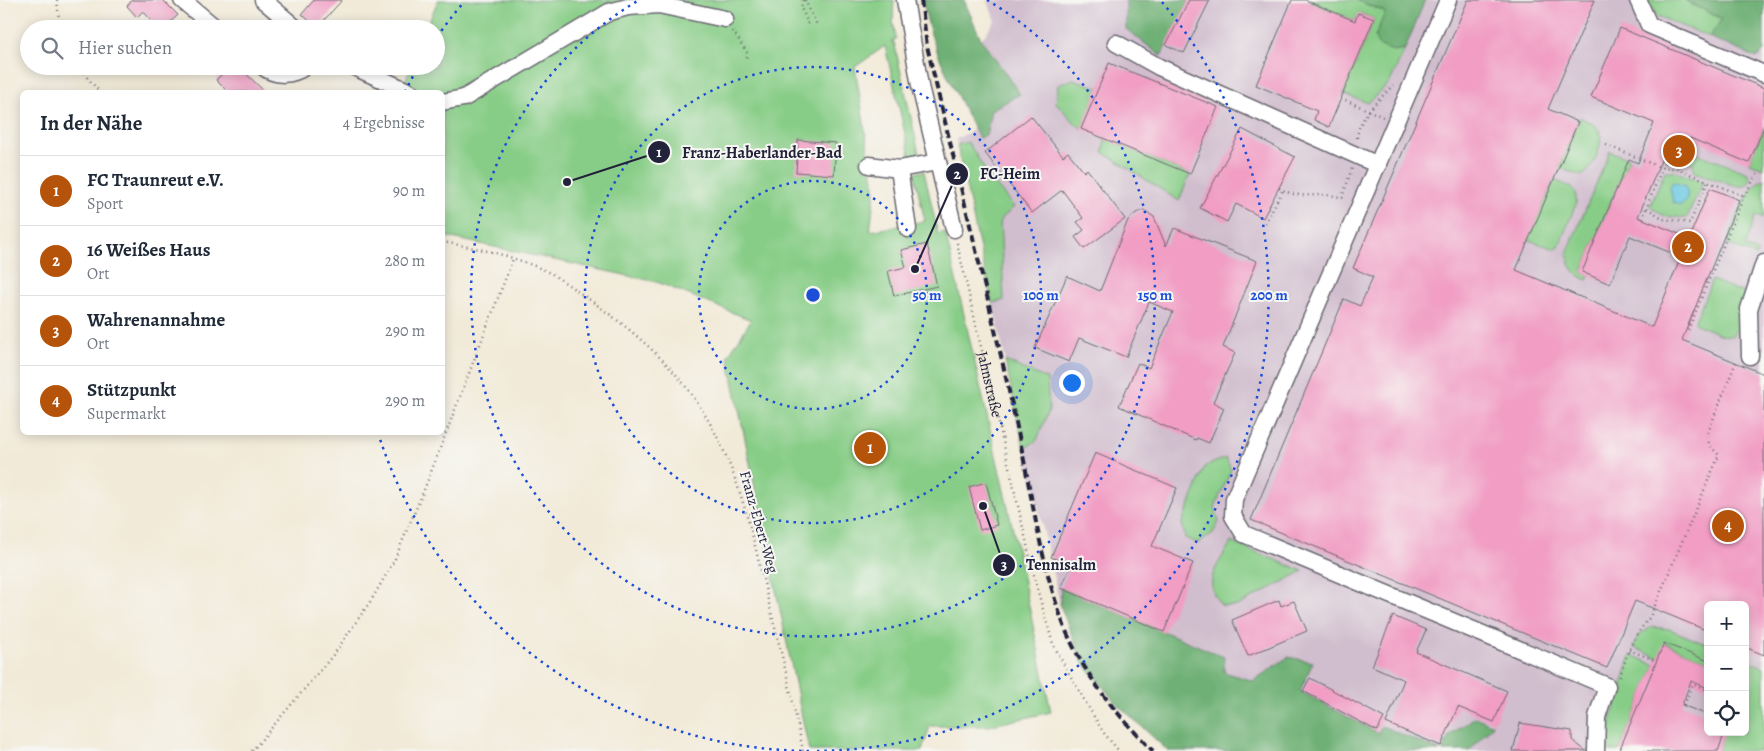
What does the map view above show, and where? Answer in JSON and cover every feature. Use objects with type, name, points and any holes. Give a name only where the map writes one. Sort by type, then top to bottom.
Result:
[{"type":"street","points":[[182,0],[206,20]]},
{"type":"street","points":[[263,0],[287,20]]},
{"type":"street","points":[[905,0],[910,37],[954,229]]},
{"type":"street","points":[[1448,0],[1234,499],[1233,516],[1244,534],[1607,686],[1597,717],[1596,751]]},
{"type":"street","points":[[1638,0],[1649,25],[1764,74]]},
{"type":"street","points":[[445,101],[464,98],[594,19],[628,7],[659,5],[725,19]]},
{"type":"street","points":[[1116,43],[1159,67],[1378,165]]},
{"type":"street","points":[[373,75],[406,90]]},
{"type":"street","points":[[869,165],[899,169],[938,162]]},
{"type":"street","points":[[899,169],[908,229]]},
{"type":"street","points":[[1743,359],[1749,310],[1764,263]]},
{"type":"path","points":[[57,0],[59,20]]},
{"type":"path","points":[[804,0],[817,25]]},
{"type":"path","points":[[804,0],[801,8],[808,23],[804,25]]},
{"type":"path","points":[[85,75],[98,90]]},
{"type":"path","points":[[1342,198],[1356,155],[1358,129],[1368,110],[1393,85],[1397,76]]},
{"type":"path","points":[[1341,98],[1396,122]]},
{"type":"path","points":[[1642,219],[1674,138]]},
{"type":"path","points":[[1606,145],[1662,168],[1675,168],[1744,196]]},
{"type":"path","points":[[1688,330],[1744,196],[1759,171]]},
{"type":"path","points":[[1646,208],[1664,219],[1690,223],[1708,181]]},
{"type":"path","points":[[1279,188],[1292,195],[1326,193],[1342,198],[1359,208]]},
{"type":"path","points":[[1265,223],[1283,190]]},
{"type":"path","name":"Jahnstraße","points":[[954,229],[1038,592],[1053,644],[1092,716],[1119,751]]},
{"type":"path","name":"Franz-Ebert-Weg","points":[[445,243],[513,259],[552,274],[649,346],[678,377],[716,433],[734,471],[746,511],[794,702],[802,751]]},
{"type":"path","points":[[252,751],[334,654],[372,599],[394,561],[424,490],[513,259]]},
{"type":"path","points":[[1617,686],[1628,650],[1637,632],[1650,617],[1719,455],[1709,445],[1708,432],[1743,359]]},
{"type":"path","points":[[1628,650],[1657,661]]},
{"type":"path","points":[[1684,704],[1693,684],[1704,688]]},
{"type":"shaded area","points":[[989,0],[1764,0],[1764,751],[1168,751],[1116,703],[1082,662],[1060,605],[956,139],[975,129],[942,63],[981,39],[995,20],[988,3]]},
{"type":"green space","points":[[438,0],[894,0],[893,21],[896,39],[891,42],[894,42],[920,158],[911,160],[885,46],[855,67],[875,192],[870,231],[925,221],[914,173],[924,171],[938,234],[945,232],[947,240],[1015,539],[1051,712],[989,726],[930,726],[922,751],[809,751],[728,356],[751,320],[657,282],[445,236],[445,90],[402,90],[408,75],[445,75],[445,20],[430,20]]},
{"type":"green space","points":[[923,0],[964,0],[981,39],[1020,94],[991,110],[986,135],[979,138],[945,71],[932,36]]},
{"type":"green space","points":[[1126,0],[1189,0],[1161,56],[1126,29]]},
{"type":"green space","points":[[1312,0],[1356,0],[1386,12],[1375,37],[1393,51],[1405,49],[1390,82],[1368,103],[1343,94],[1374,19],[1359,13],[1355,21],[1310,2]]},
{"type":"green space","points":[[1356,0],[1425,0],[1405,49],[1393,51],[1378,45],[1375,37],[1385,12]]},
{"type":"green space","points":[[1646,0],[1684,0],[1722,19],[1709,37],[1657,16]]},
{"type":"green space","points":[[1684,0],[1764,0],[1764,51],[1757,58],[1709,37],[1722,19]]},
{"type":"green space","points":[[1073,79],[1099,88],[1081,129],[1056,103],[1058,85]]},
{"type":"green space","points":[[1580,117],[1596,126],[1600,136],[1599,149],[1594,162],[1582,176],[1559,168]]},
{"type":"green space","points":[[1764,127],[1764,168],[1749,163]]},
{"type":"green space","points":[[1105,139],[1190,174],[1179,201],[1103,152]]},
{"type":"green space","points":[[968,142],[989,177],[1014,207],[1000,220],[1004,300],[992,303],[957,145]]},
{"type":"green space","points":[[1610,151],[1629,159],[1582,272],[1589,275],[1587,280],[1573,269],[1569,261],[1568,251]]},
{"type":"green space","points":[[1691,151],[1748,173],[1751,179],[1746,186],[1736,186],[1694,172],[1694,164],[1687,161]]},
{"type":"green space","points":[[1665,171],[1674,171],[1703,182],[1687,218],[1664,216],[1650,206]]},
{"type":"green space","points":[[1764,179],[1764,218],[1756,215],[1745,247],[1758,252],[1757,256],[1727,244],[1746,199],[1757,184]]},
{"type":"green space","points":[[1554,180],[1571,187],[1576,193],[1576,204],[1559,246],[1555,249],[1528,240]]},
{"type":"green space","points":[[1712,280],[1749,295],[1738,328],[1732,336],[1721,335],[1694,323]]},
{"type":"green space","points":[[1005,361],[1047,379],[1049,410],[1037,440],[1024,449]]},
{"type":"green space","points":[[1226,458],[1231,470],[1215,507],[1219,522],[1213,533],[1198,543],[1185,538],[1182,523],[1205,466]]},
{"type":"green space","points":[[1231,542],[1303,571],[1237,606],[1222,606],[1212,589],[1213,574]]},
{"type":"green space","points":[[1061,588],[1224,657],[1224,672],[1253,681],[1288,657],[1313,662],[1300,691],[1378,733],[1382,726],[1441,751],[1168,751],[1116,703],[1082,662],[1060,605]]},
{"type":"green space","points":[[1651,627],[1669,629],[1704,643],[1704,659],[1665,643],[1658,658],[1633,647],[1638,636]]},
{"type":"green space","points":[[1631,655],[1655,665],[1619,751],[1607,751],[1609,726]]},
{"type":"green space","points":[[1749,661],[1764,667],[1764,738],[1759,751],[1718,751],[1724,736],[1749,736]]},
{"type":"green space","points":[[1475,717],[1493,725],[1469,751],[1443,751],[1449,736]]},
{"type":"water","points":[[1673,182],[1685,186],[1686,189],[1686,199],[1680,205],[1673,202],[1670,187]]},
{"type":"building","points":[[132,0],[163,0],[178,15],[173,20],[151,20],[143,11],[137,17],[127,6]]},
{"type":"building","points":[[314,0],[342,0],[324,20],[308,20],[302,14]]},
{"type":"building","points":[[1189,0],[1210,0],[1184,53],[1166,45]]},
{"type":"building","points":[[1292,0],[1305,0],[1355,21],[1358,13],[1374,19],[1329,127],[1314,120],[1317,111],[1256,85]]},
{"type":"building","points":[[1468,0],[1595,0],[1548,109],[1578,122],[1516,270],[1652,327],[1681,257],[1630,236],[1610,284],[1582,272],[1629,159],[1638,163],[1654,123],[1591,97],[1620,28],[1764,88],[1764,127],[1749,163],[1690,138],[1682,158],[1665,151],[1638,217],[1689,238],[1710,188],[1739,200],[1682,340],[1764,374],[1764,655],[1749,649],[1749,601],[1704,601],[1704,629],[1635,601],[1607,668],[1251,520],[1344,299],[1360,306],[1373,277],[1353,268]]},
{"type":"building","points":[[1109,63],[1218,107],[1190,174],[1081,129]]},
{"type":"building","points":[[221,75],[247,75],[263,90],[226,90],[216,80]]},
{"type":"building","points":[[1031,116],[1063,156],[1068,152],[1084,172],[1087,169],[1125,219],[1084,249],[1075,237],[1084,230],[1077,222],[1083,218],[1062,190],[1032,213],[985,153]]},
{"type":"building","points":[[1242,129],[1295,157],[1263,218],[1236,204],[1227,222],[1200,208]]},
{"type":"building","points":[[798,140],[836,143],[834,175],[796,172]]},
{"type":"building","points":[[1144,210],[1154,217],[1166,246],[1174,228],[1257,261],[1223,347],[1235,353],[1213,402],[1224,408],[1209,443],[1197,438],[1196,440],[1119,406],[1138,363],[1149,368],[1173,312],[1149,302],[1126,357],[1079,338],[1069,362],[1035,348],[1067,276],[1100,291],[1128,220],[1136,213]]},
{"type":"building","points":[[927,244],[937,286],[894,296],[888,271],[906,267],[901,250]]},
{"type":"building","points":[[1095,453],[1177,488],[1152,546],[1193,563],[1164,632],[1061,588],[1071,566],[1051,557]]},
{"type":"building","points":[[986,482],[997,525],[980,530],[969,487]]},
{"type":"building","points":[[1279,600],[1281,606],[1294,601],[1307,631],[1248,656],[1232,620]]},
{"type":"building","points":[[1393,616],[1426,630],[1416,652],[1507,691],[1494,722],[1458,707],[1441,746],[1386,723],[1404,680],[1372,666]]},
{"type":"building","points":[[1664,643],[1704,659],[1704,686],[1691,681],[1682,705],[1704,713],[1704,736],[1724,736],[1718,751],[1619,751]]},
{"type":"building","points":[[1310,678],[1384,718],[1377,731],[1303,691]]},
{"type":"building","points":[[1520,723],[1572,731],[1572,740],[1586,751],[1513,751]]},
{"type":"railway","points":[[921,0],[927,46],[985,287],[1050,584],[1067,633],[1084,666],[1104,696],[1153,751]]},
{"type":"place","name":"Wahrenannahme","points":[[1679,151]]},
{"type":"place","name":"Franz-Haberlander-Bad","points":[[567,182]]},
{"type":"place","name":"16 Weißes Haus","points":[[1688,247]]},
{"type":"place","name":"FC-Heim","points":[[915,269]]},
{"type":"place","name":"FC Traunreut e.V.","points":[[870,448]]},
{"type":"place","name":"Tennisalm","points":[[983,506]]},
{"type":"place","name":"Stützpunkt","points":[[1728,526]]}]
